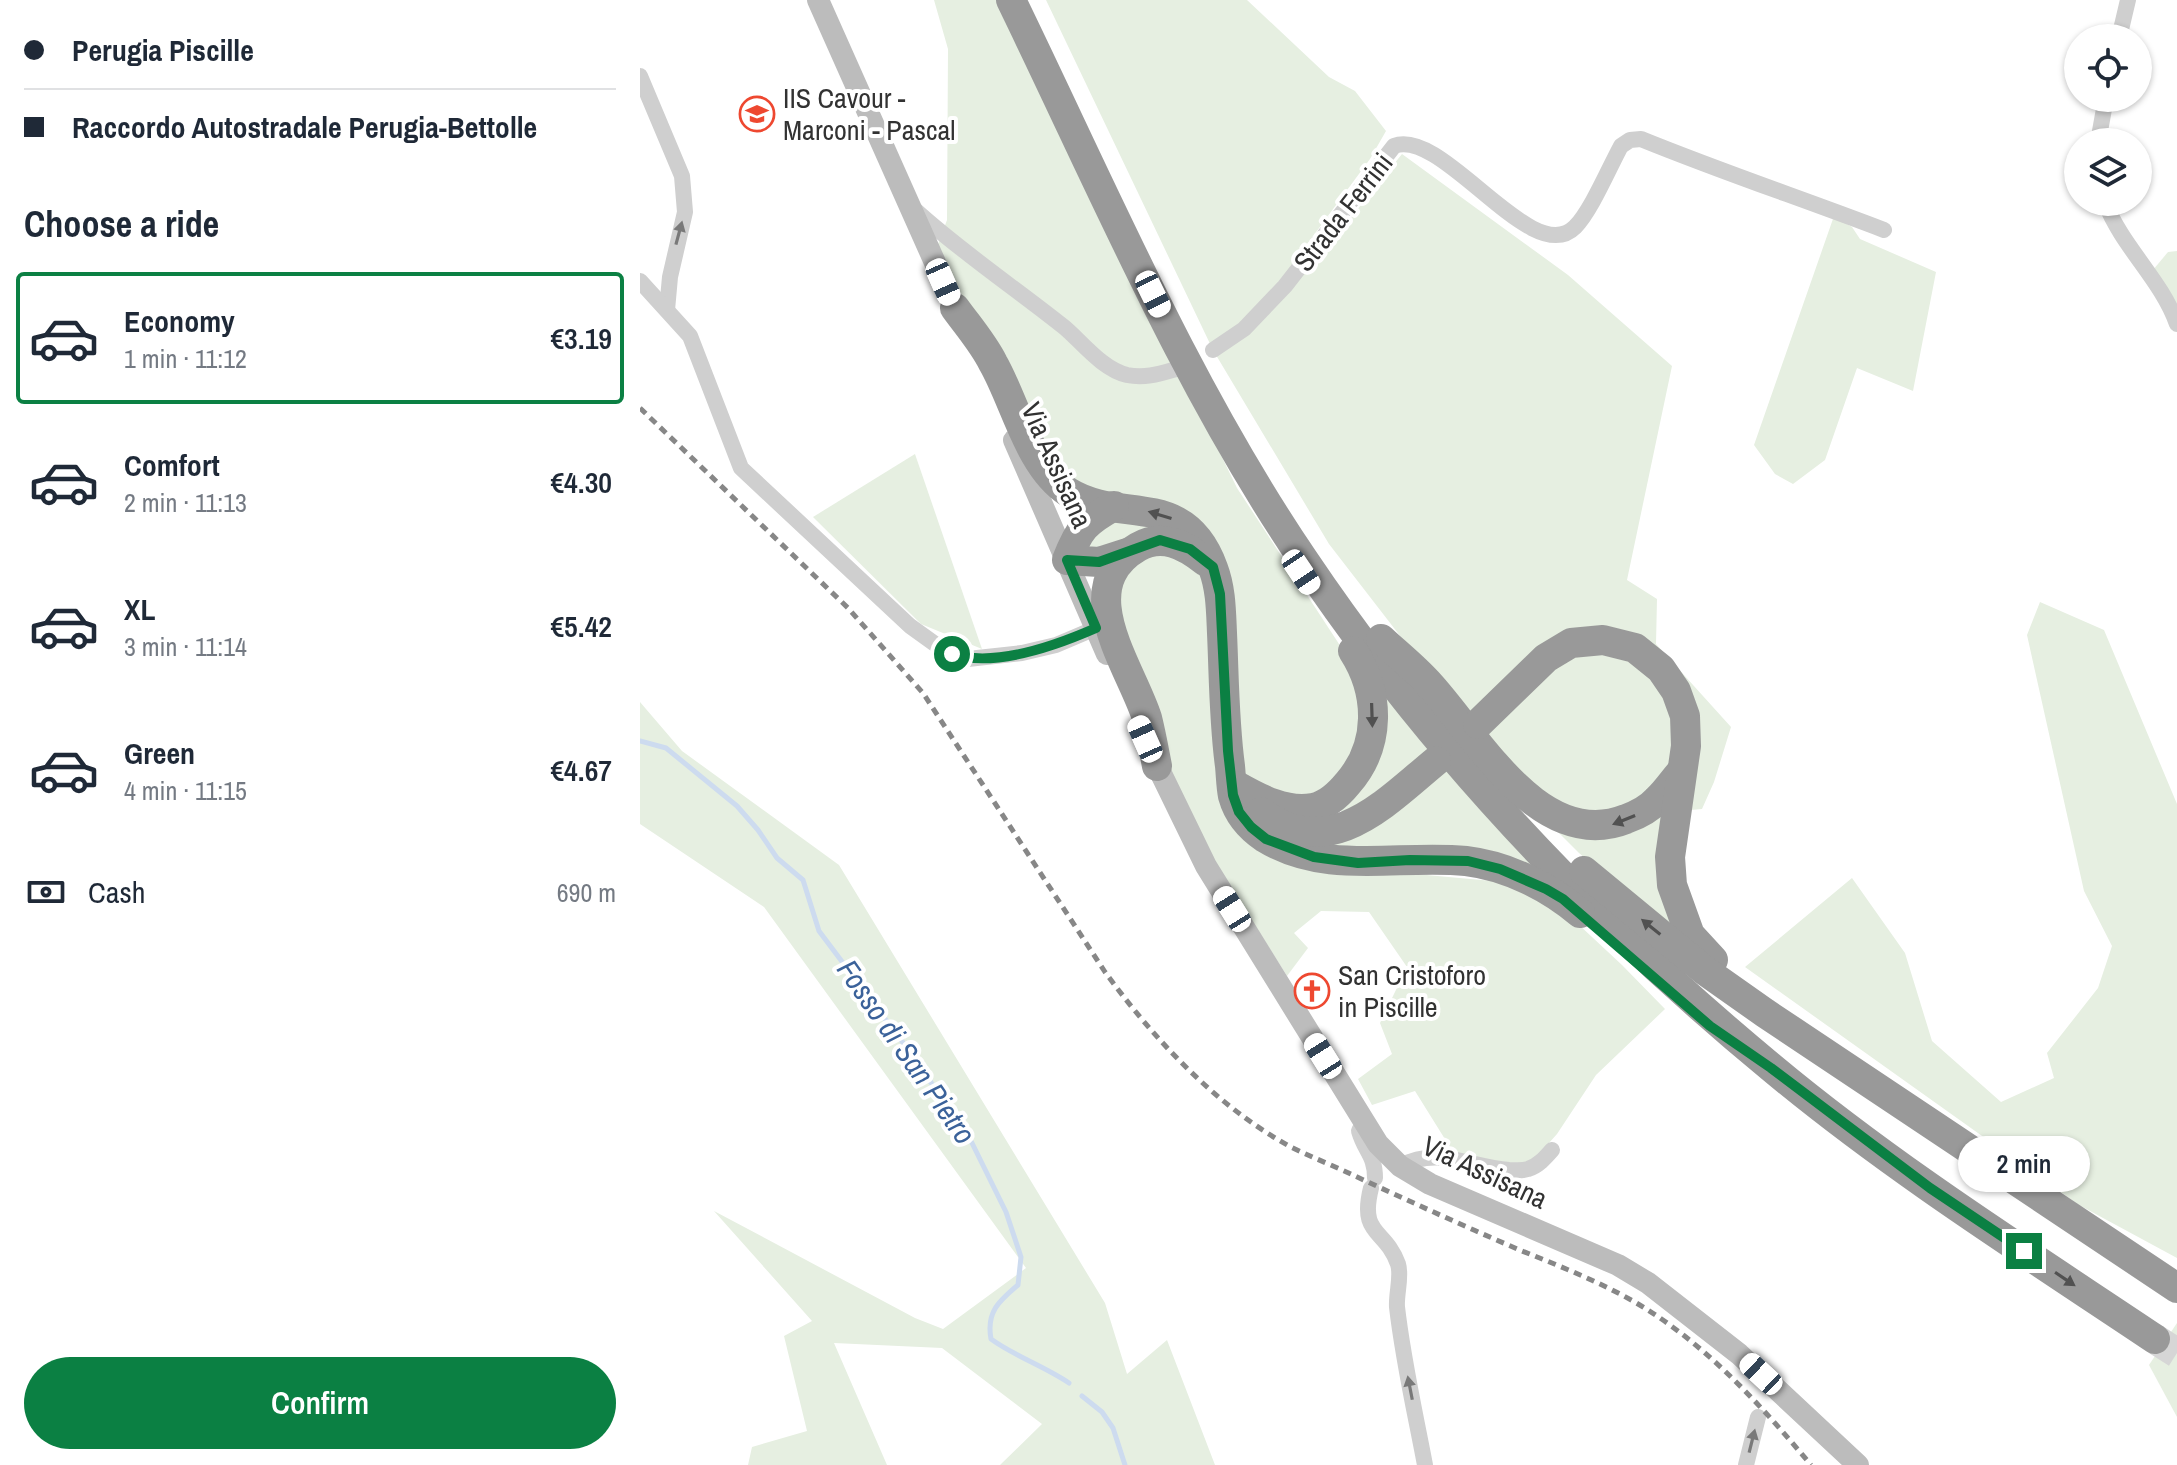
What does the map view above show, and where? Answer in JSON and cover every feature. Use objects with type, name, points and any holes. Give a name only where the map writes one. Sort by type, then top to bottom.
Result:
[{"type":"highway","points":[[1011,0],[1073,108],[1221,390],[1287,504],[1381,639],[1527,814],[1591,878],[1704,970],[2177,1288]]},
{"type":"highway","points":[[1030,0],[1073,108],[1197,384],[1234,451],[1341,614],[1444,747],[1508,819],[1641,952],[1771,1068]]},
{"type":"highway","points":[[955,308],[993,361],[1041,464],[1055,483],[1085,501],[1162,513],[1183,524],[1201,544],[1213,567],[1220,594],[1233,795],[1239,812],[1251,827],[1266,839],[1314,857],[1358,863],[1468,861],[1514,874],[1563,899],[1710,1026],[1930,1188],[2155,1339]]},
{"type":"highway","points":[[1234,451],[1255,503],[1363,667],[1371,693],[1373,716],[1373,736],[1367,758],[1329,802],[1313,808],[1277,805],[1234,778]]},
{"type":"highway","points":[[1114,506],[1089,520],[1077,535],[1067,560],[1099,562],[1160,540],[1190,549],[1213,567]]},
{"type":"highway","points":[[1127,553],[1113,572],[1106,612],[1113,638],[1147,718],[1157,766]]},
{"type":"highway","points":[[1381,639],[1428,682],[1500,769],[1530,800],[1556,818],[1582,825],[1610,826],[1656,802],[1682,771]]},
{"type":"highway","points":[[1478,724],[1546,658],[1571,643],[1603,640],[1635,648],[1661,669],[1676,691],[1685,716],[1686,746],[1670,857],[1672,885],[1690,935],[1705,953],[1772,1004],[1921,1105],[1962,1143]]},
{"type":"highway","points":[[1234,778],[1252,805],[1271,819],[1290,828],[1315,832],[1354,824],[1371,814],[1436,761]]},
{"type":"main road","name":"Via Assisana","points":[[818,0],[1157,766],[1206,866],[1378,1144],[1400,1166],[1430,1184],[1618,1265],[1674,1302],[1739,1354],[1769,1405],[1858,1465]]},
{"type":"street","points":[[2122,24],[2128,0]]},
{"type":"street","points":[[640,76],[682,176],[685,212],[670,277],[667,310]]},
{"type":"street","name":"Strada Ferrini","points":[[1213,350],[1244,329],[1285,286],[1394,146],[1402,143],[1426,150],[1527,225],[1549,236],[1559,236],[1574,228],[1621,146],[1630,140],[1641,139],[1884,230]]},
{"type":"street","points":[[907,203],[940,233],[1021,293],[1107,364],[1124,374],[1148,377],[1180,368]]},
{"type":"street","points":[[2112,216],[2131,252],[2164,296],[2177,324]]},
{"type":"street","points":[[640,281],[690,336],[741,468],[922,635],[952,654],[968,659],[1022,653],[1056,645],[1096,628]]},
{"type":"street","points":[[1364,1122],[1359,1131],[1363,1145],[1375,1162],[1366,1209],[1369,1223],[1399,1266],[1399,1318],[1425,1465]]},
{"type":"street","points":[[1400,1166],[1416,1158],[1435,1156],[1497,1169],[1525,1170],[1539,1164],[1552,1150]]},
{"type":"street","points":[[1746,1465],[1769,1405]]},
{"type":"shaded area","points":[[934,0],[999,0],[1237,488],[1358,673],[1364,708],[1356,767],[1309,803],[1256,788],[1242,771],[1210,544],[1071,489],[961,307],[937,247],[947,220],[948,49]]},
{"type":"shaded area","points":[[1046,0],[1247,0],[1329,77],[1355,91],[1386,131],[1370,159],[1291,266],[1307,272],[1402,154],[1568,275],[1672,366],[1627,580],[1657,599],[1656,644],[1731,727],[1702,809],[1669,812],[1687,944],[1558,832],[1588,821],[1550,808],[1445,694],[1329,544],[1213,350]]},
{"type":"shaded area","points":[[1834,216],[1852,227],[1860,239],[1936,272],[1913,391],[1857,368],[1825,460],[1793,484],[1775,474],[1754,445]]},
{"type":"shaded area","points":[[2177,251],[2177,318],[2153,270],[2168,252]]},
{"type":"shaded area","points":[[915,454],[982,649],[921,624],[813,517]]},
{"type":"shaded area","points":[[1106,516],[1176,527],[1094,555],[1083,536]]},
{"type":"shaded area","points":[[1159,550],[1200,568],[1211,593],[1217,790],[1229,817],[1404,873],[1515,883],[1577,923],[1665,1009],[1596,1075],[1557,1134],[1532,1162],[1503,1164],[1453,1152],[1415,1091],[1372,1105],[1358,1079],[1392,1054],[1380,1023],[1407,967],[1369,912],[1321,911],[1294,933],[1308,948],[1287,976],[1201,840],[1167,761],[1119,631],[1120,574]]},
{"type":"shaded area","points":[[2040,602],[2104,630],[2177,804],[2177,1258],[2079,1205],[1745,967],[1852,878],[1905,953],[1932,1041],[2001,1102],[2054,1078],[2047,1053],[2098,988],[2112,946],[2084,891],[2027,635]]},
{"type":"shaded area","points":[[1381,689],[1432,748],[1343,817],[1338,800]]},
{"type":"shaded area","points":[[640,702],[682,751],[839,865],[1105,1303],[1127,1374],[1167,1340],[1215,1465],[1000,1465],[1042,1424],[942,1348],[834,1343],[887,1465],[748,1465],[752,1447],[807,1431],[784,1336],[812,1321],[714,1211],[915,1318],[943,1329],[1026,1268],[764,907],[640,824]]},
{"type":"shaded area","points":[[1444,764],[1544,878],[1316,852]]},
{"type":"shaded area","points":[[2177,1323],[2177,1417],[2149,1365]]},
{"type":"waterway","name":"Fosso di San Pietro","points":[[640,741],[666,748],[737,806],[777,858],[803,880],[819,931],[913,1056],[972,1143],[1006,1212],[1021,1257],[1018,1285],[992,1314],[991,1339],[1069,1383]]},
{"type":"waterway","name":"Fosso di San Pietro","points":[[1082,1396],[1102,1412],[1113,1428],[1125,1465]]},
{"type":"tunnel","points":[[2155,1339],[2177,1353]]},
{"type":"railway","points":[[640,408],[848,608],[923,693],[1105,972],[1165,1046],[1211,1091],[1262,1130],[1289,1146],[1459,1224],[1592,1280],[1659,1317],[1729,1375],[1811,1465]]},
{"type":"place","name":"IIS Cavour - Marconi - Pascal","points":[[757,114]]},
{"type":"place","name":"San Cristoforo in Piscille","points":[[1312,991]]},
{"type":"route","points":[[952,654],[968,659],[1022,653],[1056,645],[1096,628],[1067,560],[1099,562],[1160,540],[1190,549],[1213,567],[1220,594],[1233,795],[1239,812],[1251,827],[1266,839],[1314,857],[1358,863],[1468,861],[1528,880],[1563,899],[1710,1026],[1930,1188],[2024,1251]]}]
